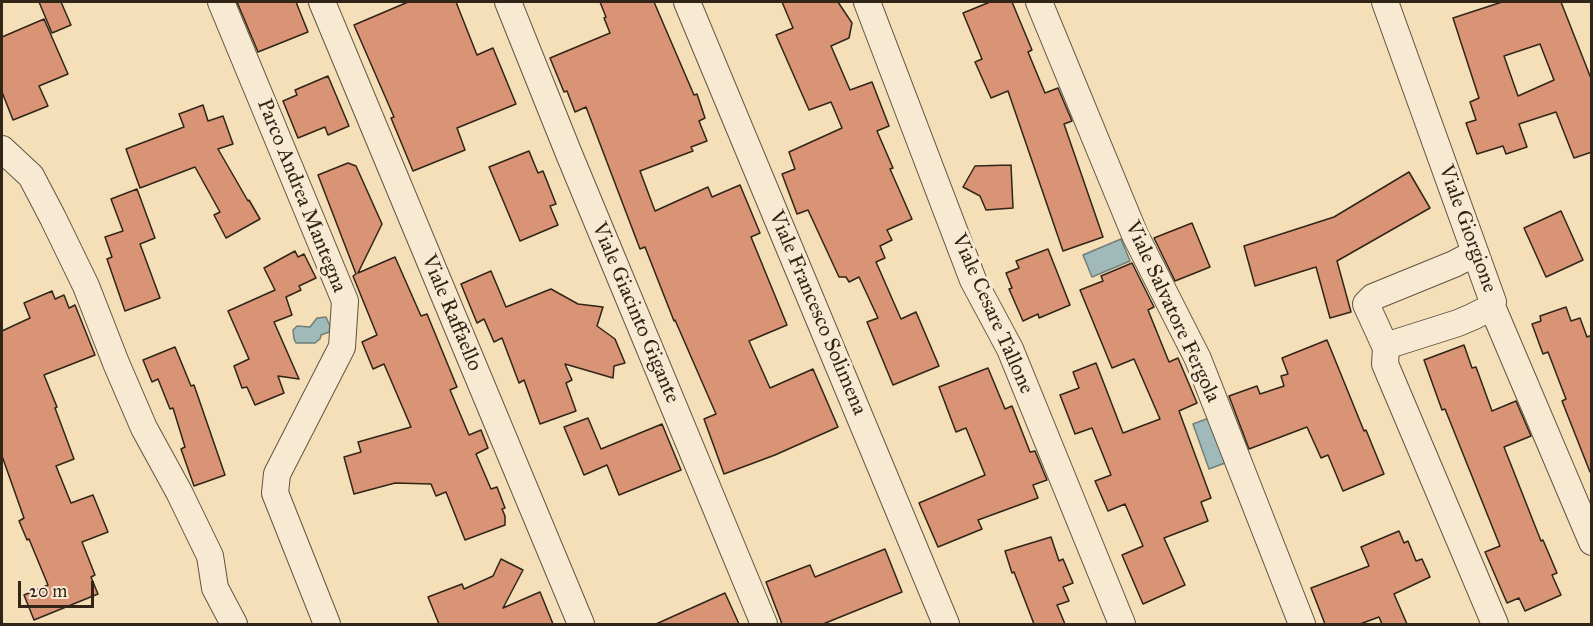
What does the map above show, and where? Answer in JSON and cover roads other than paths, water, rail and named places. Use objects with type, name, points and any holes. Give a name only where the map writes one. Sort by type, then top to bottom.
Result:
[{"type":"street","name":"Parco Andrea Mantegna","points":[[221,2],[345,301],[342,347],[278,474],[275,493],[327,624]]},
{"type":"street","name":"Viale Raffaello","points":[[322,2],[581,624]]},
{"type":"street","name":"Viale Giacinto Gigante","points":[[508,2],[764,624]]},
{"type":"street","name":"Viale Francesco Solimena","points":[[687,2],[946,624]]},
{"type":"street","name":"Viale Cesare Tallone","points":[[867,2],[973,280],[1010,349],[1122,624]]},
{"type":"street","name":"Viale Salvatore Fergola","points":[[1039,2],[1136,235],[1198,359],[1302,624]]},
{"type":"street","name":"Viale Giorgione","points":[[1385,2],[1493,302],[1488,309],[1465,320],[1386,348]]},
{"type":"street","points":[[2,149],[31,176],[53,218],[86,286],[144,428],[210,556],[215,588],[234,624]]},
{"type":"street","points":[[1475,253],[1373,297],[1366,304],[1386,348],[1385,364],[1495,624]]},
{"type":"street","points":[[1491,304],[1592,542]]},
{"type":"water","points":[[1121,239],[1130,261],[1092,277],[1083,255]]},
{"type":"water","points":[[326,317],[330,326],[329,332],[321,335],[315,343],[296,343],[293,330],[297,326],[310,327],[317,318]]},
{"type":"water","points":[[1209,418],[1225,463],[1209,469],[1193,424]]}]
